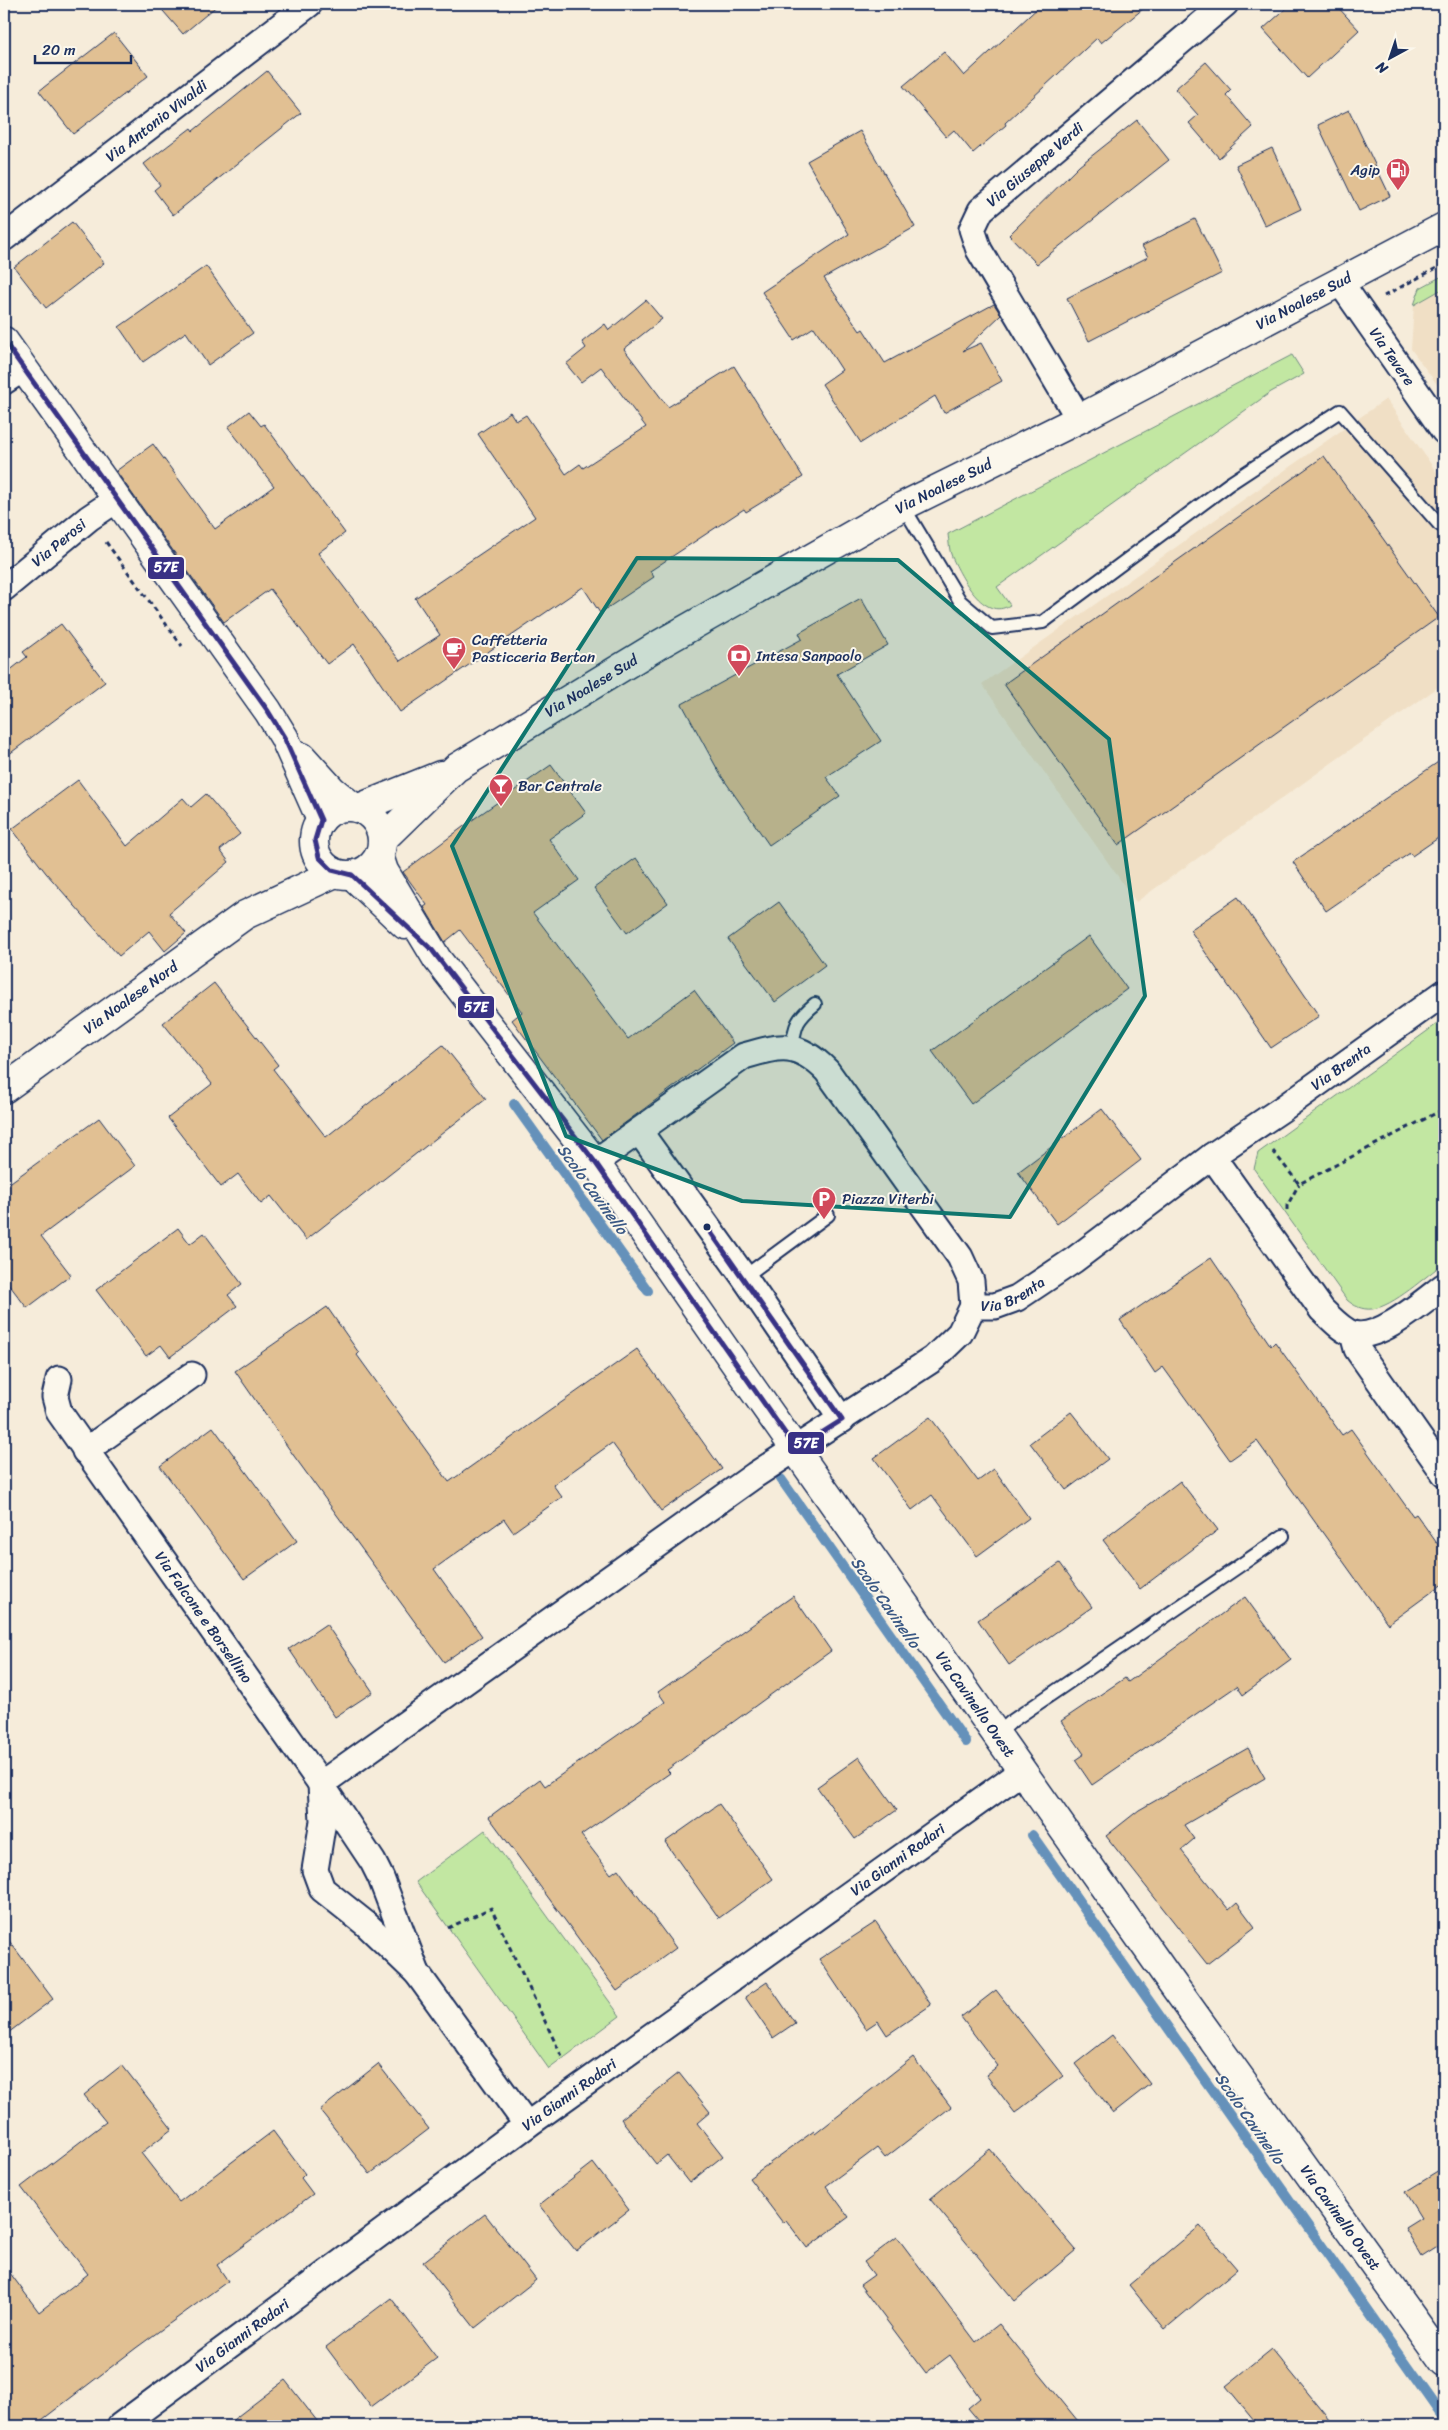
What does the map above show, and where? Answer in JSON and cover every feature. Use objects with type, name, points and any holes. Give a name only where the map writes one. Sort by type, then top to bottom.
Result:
[{"type":"street","name":"Via Antonio Vivaldi","points":[[4,238],[309,4]]},
{"type":"street","name":"Via Giuseppe Verdi","points":[[1079,419],[978,250],[972,229],[981,210],[1226,4]]},
{"type":"street","name":"Via Noalese Sud","points":[[356,807],[456,768],[660,644],[903,506],[1079,419],[1444,227]]},
{"type":"street","name":"Via Tevere","points":[[1340,282],[1444,431]]},
{"type":"street","points":[[4,340],[116,500],[268,710],[284,737],[321,820]]},
{"type":"street","name":"Via Perosi","points":[[4,588],[89,518],[116,500]]},
{"type":"street","points":[[284,737],[332,790],[371,815],[379,826],[381,847],[368,870],[343,874],[323,864],[316,852],[315,835],[321,820],[338,808],[356,807]]},
{"type":"street","name":"Via Noalese Sud","points":[[381,847],[456,768]]},
{"type":"street","name":"Via Cavinello Ovest","points":[[381,847],[384,871],[432,950],[595,1162],[1022,1771],[1444,2362]]},
{"type":"street","name":"Via Noalese Nord","points":[[4,1089],[259,907],[316,852]]},
{"type":"street","name":"Via Cavinello Ovest","points":[[343,874],[432,950]]},
{"type":"street","name":"Via Noalese Nord","points":[[259,907],[343,874]]},
{"type":"street","name":"Via Brenta","points":[[321,1784],[755,1475],[933,1360],[960,1333],[973,1306],[995,1306],[1017,1298],[1074,1260],[1212,1156],[1290,1104],[1444,994]]},
{"type":"street","points":[[595,1162],[744,1056],[771,1048],[792,1048],[812,1056],[826,1071],[960,1257],[971,1281],[973,1306]]},
{"type":"street","points":[[639,1131],[744,1277],[842,1420]]},
{"type":"street","points":[[1212,1156],[1322,1310],[1338,1325],[1353,1334],[1369,1333],[1387,1327],[1444,1286]]},
{"type":"street","points":[[1353,1334],[1357,1350],[1444,1473]]},
{"type":"street","points":[[85,1450],[192,1375]]},
{"type":"street","name":"Via Falcone e Borsellino","points":[[59,1379],[55,1397],[59,1412],[321,1784],[381,1878],[418,1973]]},
{"type":"street","name":"Via Gianni Rodari","points":[[120,2426],[526,2125],[1022,1771]]},
{"type":"street","name":"Via Falcone e Borsellino","points":[[321,1784],[323,1821],[315,1870],[322,1889],[366,1924],[418,1973],[526,2125]]},
{"type":"lane","points":[[4,389],[27,374]]},
{"type":"lane","points":[[903,506],[960,602],[992,628],[1043,622],[1228,484],[1340,412],[1439,524],[1444,527]]},
{"type":"lane","points":[[792,1048],[795,1026],[801,1016],[815,1004]]},
{"type":"lane","points":[[744,1277],[828,1215]]},
{"type":"lane","points":[[997,1735],[1012,1721],[1284,1536]]},
{"type":"path","points":[[1287,1214],[1287,1206],[1299,1184],[1444,1109]]},
{"type":"path","points":[[1271,1148],[1299,1184]]},
{"type":"path","points":[[448,1928],[491,1908],[563,2059]]},
{"type":"highlighted area","points":[[637,558],[898,560],[1109,739],[1145,996],[1010,1217],[742,1201],[566,1136],[452,846]]},
{"type":"shaded area","points":[[1444,288],[1444,394],[1411,349],[1414,305]]},
{"type":"shaded area","points":[[1386,399],[1444,483],[1444,683],[1136,902],[982,684]]},
{"type":"green space","points":[[1444,275],[1444,288],[1414,305],[1420,288]]},
{"type":"green space","points":[[1292,355],[1304,374],[1271,392],[997,587],[1010,605],[1000,609],[991,607],[983,603],[967,585],[951,555],[948,534]]},
{"type":"green space","points":[[1444,1019],[1444,1263],[1390,1303],[1372,1309],[1355,1306],[1347,1300],[1254,1169],[1258,1153]]},
{"type":"green space","points":[[485,1830],[620,2016],[549,2069],[416,1882]]},
{"type":"building","points":[[157,4],[219,4],[183,34]]},
{"type":"building","points":[[1042,4],[1149,4],[1101,43],[1097,38],[1005,123],[1006,125],[973,153],[954,130],[946,137],[903,86],[944,52],[964,76]]},
{"type":"building","points":[[1291,4],[1335,4],[1359,30],[1307,78],[1263,29]]},
{"type":"building","points":[[114,33],[148,76],[73,134],[39,91]]},
{"type":"building","points":[[1206,62],[1231,90],[1226,95],[1253,127],[1219,158],[1189,123],[1198,115],[1175,89]]},
{"type":"building","points":[[267,71],[301,113],[173,215],[154,190],[160,185],[144,164],[191,128],[193,131]]},
{"type":"building","points":[[1349,110],[1390,196],[1359,211],[1318,125]]},
{"type":"building","points":[[1137,120],[1169,160],[1037,264],[1009,235],[1079,166]]},
{"type":"building","points":[[860,131],[915,227],[824,278],[860,331],[863,329],[885,363],[994,304],[1001,315],[963,351],[981,343],[1002,381],[944,413],[935,396],[861,443],[822,384],[842,370],[814,327],[794,340],[762,292],[849,234],[807,161]]},
{"type":"building","points":[[1272,148],[1301,209],[1265,226],[1236,165]]},
{"type":"building","points":[[1195,219],[1222,273],[1089,341],[1067,298],[1148,257],[1142,246]]},
{"type":"building","points":[[72,222],[104,263],[46,308],[14,267]]},
{"type":"building","points":[[206,266],[253,333],[208,365],[186,332],[143,362],[119,327]]},
{"type":"building","points":[[646,300],[662,319],[624,349],[668,407],[734,366],[803,477],[746,512],[744,509],[650,571],[654,577],[600,613],[583,587],[400,712],[354,644],[327,664],[270,589],[224,622],[116,471],[153,444],[215,529],[274,486],[228,427],[249,411],[261,426],[264,424],[345,533],[318,553],[400,661],[440,635],[415,598],[535,517],[478,434],[510,412],[516,421],[526,415],[566,474],[580,464],[583,468],[646,427],[601,367],[581,382],[566,364],[586,348],[582,342],[605,324],[609,330]]},
{"type":"building","points":[[1324,456],[1439,617],[1118,845],[1004,684]]},
{"type":"building","points":[[861,598],[888,645],[837,674],[881,741],[826,777],[840,796],[769,845],[720,774],[682,704],[802,639],[799,633]]},
{"type":"building","points":[[61,624],[105,682],[4,758],[4,675],[27,657],[23,652]]},
{"type":"building","points":[[1444,758],[1444,834],[1412,856],[1410,853],[1326,911],[1293,862]]},
{"type":"building","points":[[551,765],[586,813],[549,839],[579,880],[533,913],[628,1039],[694,990],[733,1043],[602,1140],[512,1020],[522,1012],[460,930],[445,942],[424,907],[427,905],[403,872],[475,818]]},
{"type":"building","points":[[78,780],[127,846],[183,798],[191,807],[206,794],[240,834],[220,850],[229,862],[169,913],[186,933],[165,951],[149,931],[119,956],[46,873],[12,829]]},
{"type":"building","points":[[636,858],[668,903],[627,933],[594,888]]},
{"type":"building","points":[[1238,897],[1319,1016],[1271,1048],[1190,930]]},
{"type":"building","points":[[779,902],[825,965],[775,1002],[728,939]]},
{"type":"building","points":[[1089,936],[1127,989],[971,1104],[932,1051]]},
{"type":"building","points":[[214,983],[278,1065],[273,1069],[326,1137],[443,1045],[486,1099],[306,1240],[271,1196],[261,1204],[238,1174],[221,1187],[168,1118],[212,1084],[163,1023]]},
{"type":"building","points":[[1102,1109],[1141,1160],[1057,1224],[1018,1172]]},
{"type":"building","points":[[99,1118],[135,1166],[41,1236],[71,1275],[27,1308],[4,1278],[4,1187]]},
{"type":"building","points":[[178,1228],[190,1244],[204,1233],[242,1284],[228,1295],[237,1306],[170,1357],[161,1345],[146,1356],[96,1290]]},
{"type":"building","points":[[1211,1258],[1271,1346],[1275,1342],[1342,1435],[1351,1429],[1413,1516],[1416,1514],[1444,1553],[1444,1583],[1388,1624],[1257,1441],[1230,1460],[1163,1367],[1155,1373],[1120,1320]]},
{"type":"building","points":[[327,1307],[359,1353],[357,1355],[449,1482],[637,1349],[722,1469],[661,1511],[612,1443],[553,1485],[562,1497],[513,1532],[504,1519],[434,1569],[482,1636],[444,1662],[294,1456],[235,1371]]},
{"type":"building","points":[[1071,1412],[1108,1459],[1066,1490],[1030,1443]]},
{"type":"building","points":[[930,1417],[978,1481],[994,1469],[1029,1518],[977,1556],[932,1495],[912,1510],[874,1458]]},
{"type":"building","points":[[213,1427],[297,1541],[244,1579],[160,1466]]},
{"type":"building","points":[[1180,1481],[1218,1530],[1140,1589],[1103,1540]]},
{"type":"building","points":[[1060,1563],[1092,1607],[1009,1665],[978,1620]]},
{"type":"building","points":[[793,1596],[831,1651],[667,1770],[670,1773],[581,1835],[611,1874],[618,1869],[676,1948],[617,1991],[489,1817],[540,1779],[545,1786],[665,1702],[658,1692]]},
{"type":"building","points":[[1245,1597],[1291,1660],[1243,1695],[1237,1686],[1092,1785],[1075,1760],[1084,1754],[1061,1721],[1125,1678],[1128,1682]]},
{"type":"building","points":[[326,1624],[373,1692],[335,1717],[289,1649]]},
{"type":"building","points":[[1248,1748],[1265,1778],[1184,1825],[1194,1839],[1181,1850],[1229,1910],[1237,1903],[1255,1927],[1207,1964],[1106,1836],[1139,1810]]},
{"type":"building","points":[[859,1757],[897,1810],[855,1839],[817,1787]]},
{"type":"building","points":[[719,1804],[773,1879],[719,1918],[665,1842]]},
{"type":"building","points":[[876,1922],[931,2005],[887,2035],[878,2021],[866,2029],[819,1959]]},
{"type":"building","points":[[4,1934],[53,1999],[4,2036]]},
{"type":"building","points":[[767,1982],[795,2023],[773,2038],[745,1997]]},
{"type":"building","points":[[996,1990],[1063,2076],[1015,2113],[986,2075],[998,2066],[961,2017]]},
{"type":"building","points":[[1112,2035],[1150,2084],[1113,2113],[1075,2064]]},
{"type":"building","points":[[913,2057],[951,2107],[885,2158],[877,2148],[826,2186],[849,2217],[807,2248],[786,2220],[783,2223],[749,2178],[814,2131],[815,2134]]},
{"type":"building","points":[[378,2064],[429,2129],[370,2174],[320,2110]]},
{"type":"building","points":[[122,2065],[172,2129],[141,2153],[179,2202],[273,2131],[305,2174],[301,2178],[313,2194],[217,2265],[228,2281],[34,2426],[4,2426],[4,2265],[39,2312],[88,2274],[21,2187],[106,2122],[84,2095]]},
{"type":"building","points":[[679,2073],[710,2112],[697,2123],[723,2156],[689,2183],[667,2155],[656,2164],[621,2119]]},
{"type":"building","points":[[990,2149],[1076,2250],[1015,2301],[930,2199]]},
{"type":"building","points":[[593,2163],[629,2210],[576,2251],[539,2205]]},
{"type":"building","points":[[1444,2168],[1444,2254],[1439,2246],[1422,2257],[1405,2228],[1421,2218],[1405,2192]]},
{"type":"building","points":[[485,2214],[536,2280],[475,2328],[423,2262]]},
{"type":"building","points":[[1200,2226],[1237,2269],[1165,2329],[1129,2285]]},
{"type":"building","points":[[897,2237],[976,2342],[999,2324],[1082,2426],[983,2426],[968,2408],[980,2398],[950,2355],[926,2373],[860,2285],[874,2275],[864,2262]]},
{"type":"building","points":[[391,2298],[437,2358],[371,2407],[326,2347]]},
{"type":"building","points":[[1272,2349],[1335,2426],[1259,2426],[1226,2386]]},
{"type":"building","points":[[285,2380],[321,2426],[225,2426]]},
{"type":"waterway","name":"Scolo Cavinello","points":[[514,1104],[648,1291]]},
{"type":"waterway","name":"Scolo Cavinello","points":[[781,1479],[966,1742]]},
{"type":"waterway","name":"Scolo Cavinello","points":[[1032,1835],[1444,2419]]},
{"type":"transit line","name":"57E","points":[[4,341],[268,711],[284,737],[321,820],[315,840],[319,857],[332,870],[352,875],[432,950],[595,1162],[796,1449],[842,1420],[707,1227]]},
{"type":"place","name":"Agip","points":[[1398,191]]},
{"type":"place","name":"Caffetteria Pasticceria Bertan","points":[[454,670]]},
{"type":"place","name":"Intesa Sanpaolo","points":[[739,677]]},
{"type":"place","name":"Bar Centrale","points":[[501,807]]},
{"type":"place","name":"Piazza Viterbi","points":[[824,1220]]}]
